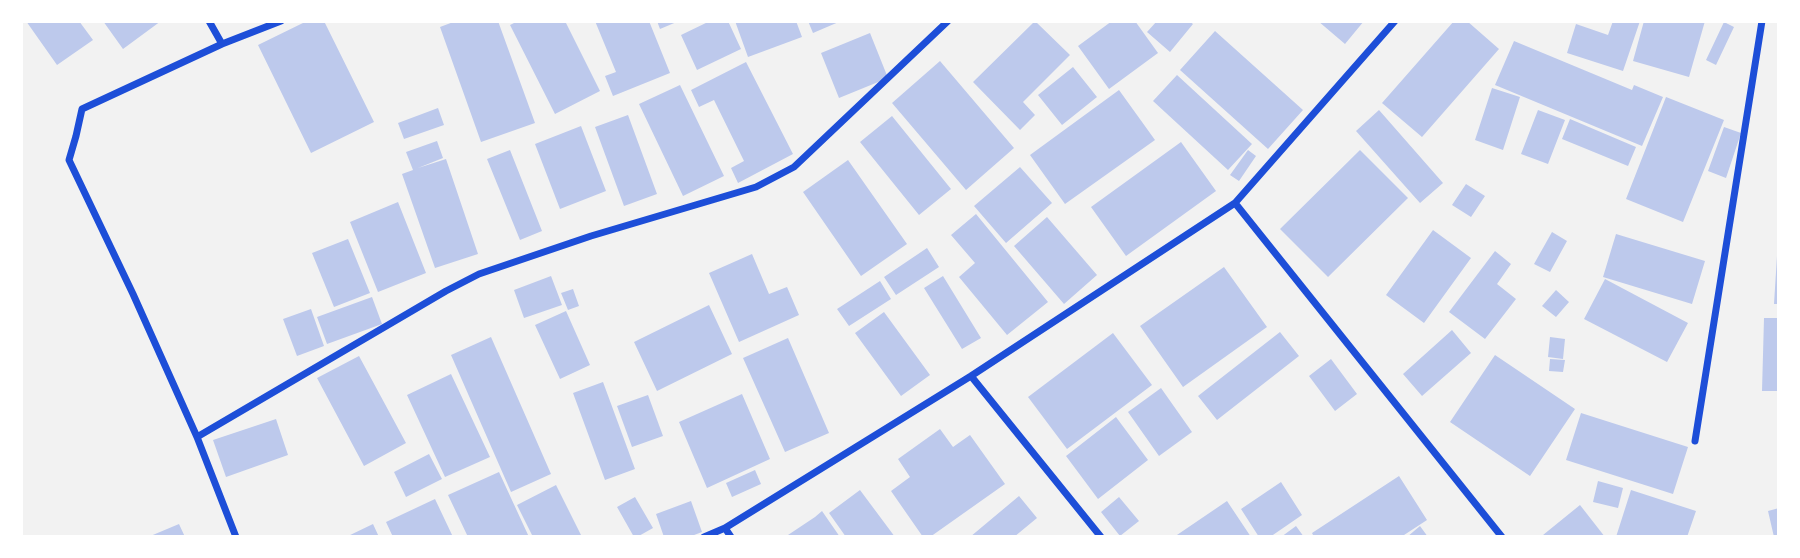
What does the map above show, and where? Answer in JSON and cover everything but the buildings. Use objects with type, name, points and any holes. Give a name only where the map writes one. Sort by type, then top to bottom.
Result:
[{"type":"street","points":[[209,21],[222,44]]},
{"type":"street","points":[[236,537],[197,437],[69,160],[82,109],[222,44],[281,21]]},
{"type":"street","points":[[705,537],[725,528],[971,376],[1234,203],[1395,21]]},
{"type":"street","points":[[1695,441],[1762,21]]},
{"type":"street","points":[[197,437],[446,291],[480,274],[590,236],[756,187],[794,167],[942,23]]},
{"type":"street","points":[[1234,203],[1502,537]]},
{"type":"street","points":[[971,376],[1101,537]]},
{"type":"street","points":[[725,528],[731,537]]}]
